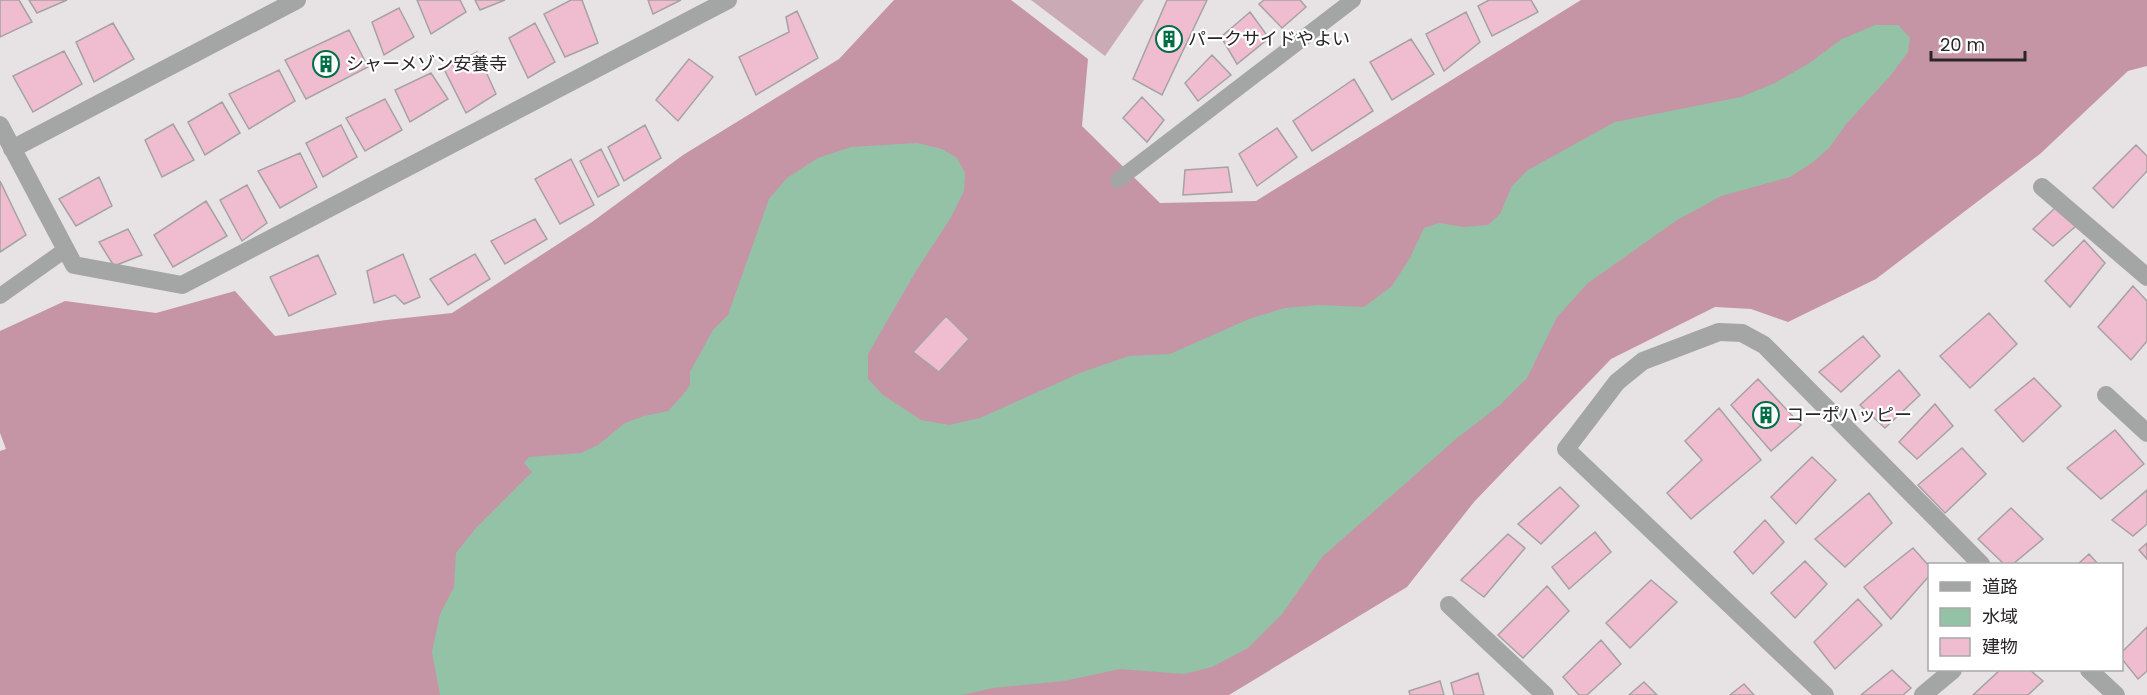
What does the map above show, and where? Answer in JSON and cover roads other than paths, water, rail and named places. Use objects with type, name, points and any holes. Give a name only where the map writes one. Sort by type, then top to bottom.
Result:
[{"type":"street","points":[[12,149],[297,0]]},
{"type":"street","points":[[0,125],[74,265],[182,285],[728,0]]},
{"type":"street","points":[[2042,187],[2147,277]]},
{"type":"street","points":[[1825,695],[1566,449],[1617,382],[1643,361],[1719,332],[1742,333],[1764,345],[1980,563]]},
{"type":"street","points":[[2106,395],[2147,433]]},
{"type":"street","points":[[1449,604],[1545,695]]},
{"type":"street","points":[[1923,695],[1951,671]]},
{"type":"street","points":[[2091,671],[2116,695]]},
{"type":"lane","points":[[1118,180],[1353,0]]},
{"type":"lane","points":[[0,296],[65,250]]},
{"type":"water","points":[[1875,25],[1898,25],[1910,38],[1908,52],[1891,75],[1847,123],[1829,148],[1790,177],[1721,196],[1677,220],[1588,283],[1557,317],[1527,378],[1500,405],[1457,438],[1322,557],[1282,614],[1248,648],[1212,667],[1184,674],[1120,669],[1064,681],[993,688],[962,695],[440,695],[432,652],[440,614],[454,587],[456,553],[476,528],[532,472],[524,463],[529,457],[581,453],[598,445],[625,423],[668,411],[682,396],[690,385],[690,372],[713,330],[728,315],[769,199],[787,178],[818,158],[851,147],[917,143],[942,149],[957,158],[965,173],[964,191],[950,219],[916,271],[868,354],[868,379],[883,395],[921,420],[949,425],[980,418],[1080,373],[1129,356],[1170,354],[1249,319],[1285,308],[1319,305],[1364,307],[1392,286],[1410,258],[1424,228],[1439,223],[1464,227],[1488,225],[1500,214],[1512,186],[1528,170],[1615,122],[1741,97],[1775,83],[1808,64],[1842,39]]},
{"type":"place","name":"パークサイドやよい","points":[[1169,39]]},
{"type":"place","name":"シャーメゾン安養寺","points":[[326,64]]},
{"type":"place","name":"コーポハッピー","points":[[1766,415]]}]
